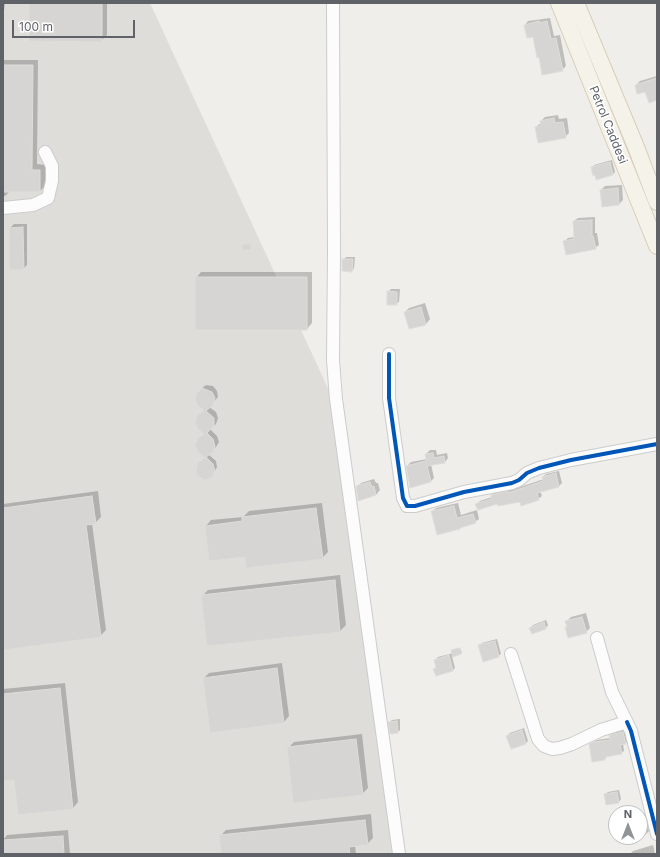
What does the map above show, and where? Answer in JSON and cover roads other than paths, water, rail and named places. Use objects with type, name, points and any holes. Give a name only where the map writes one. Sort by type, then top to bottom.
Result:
[{"type":"main road","name":"Petrol Caddesi","points":[[558,3],[657,246]]},
{"type":"main road","name":"Petrol Caddesi","points":[[576,3],[636,147],[657,202]]},
{"type":"street","points":[[333,3],[333,360],[399,854]]},
{"type":"street","points":[[3,208],[33,205],[48,198],[52,182],[52,166],[45,152]]},
{"type":"street","points":[[389,354],[389,398],[404,498],[407,506],[415,506],[464,492],[512,483],[519,480],[527,473],[539,468],[571,460],[657,444]]},
{"type":"street","points":[[597,638],[612,692],[631,731],[657,834]]},
{"type":"street","points":[[511,654],[538,739],[544,746],[552,749],[560,748],[601,730],[627,722]]}]
